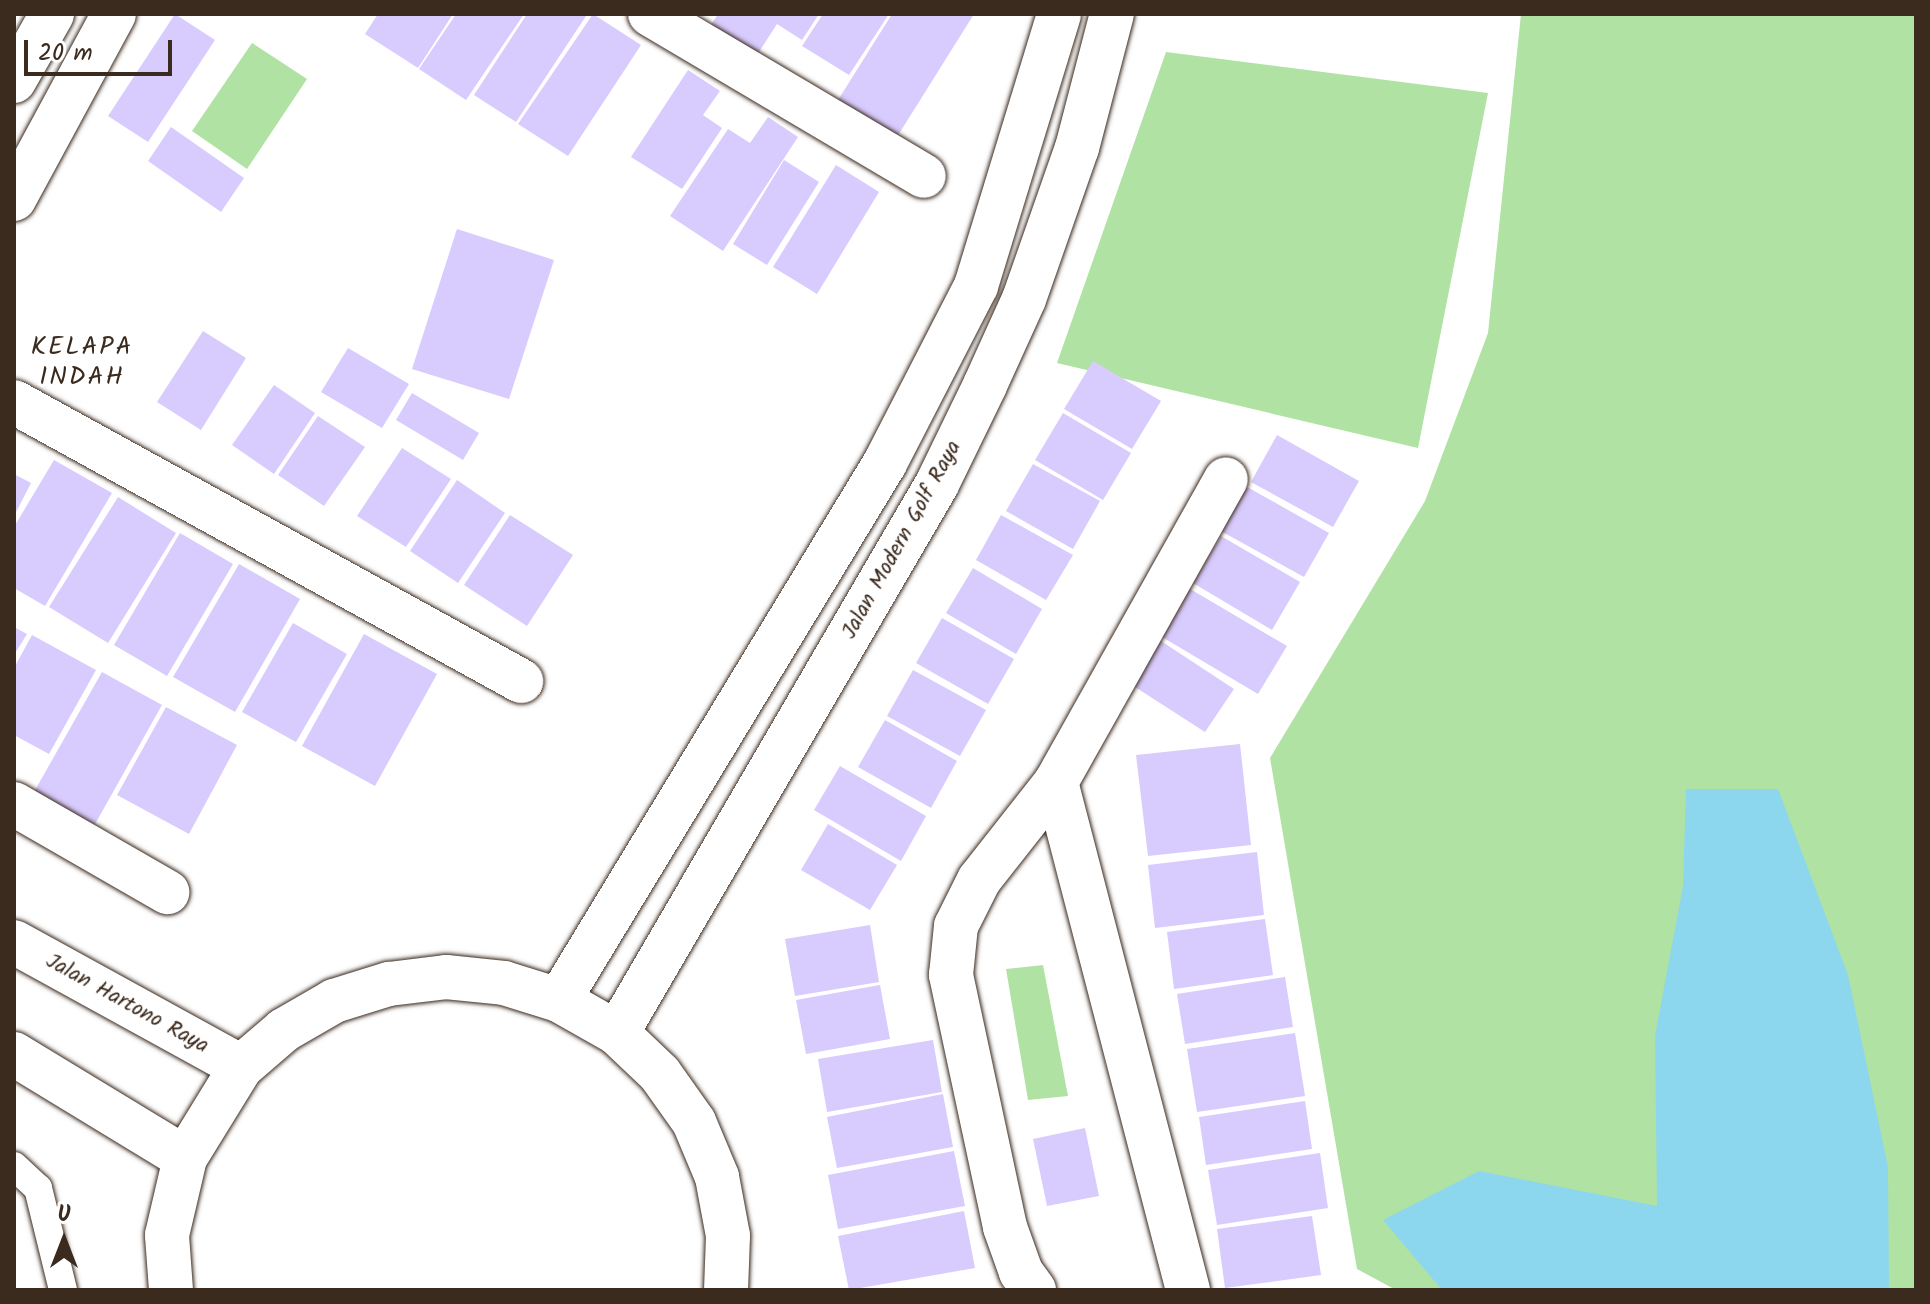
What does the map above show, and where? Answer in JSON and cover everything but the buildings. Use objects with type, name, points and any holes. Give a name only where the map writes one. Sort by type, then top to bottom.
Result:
[{"type":"street","points":[[14,81],[52,14]]},
{"type":"street","points":[[650,14],[924,176]]},
{"type":"street","points":[[559,1000],[885,463],[976,286],[1059,14]]},
{"type":"street","name":"Jalan Modern Golf Raya","points":[[617,1033],[937,484],[1024,299],[1077,148],[1112,14]]},
{"type":"street","points":[[14,199],[100,19]]},
{"type":"street","points":[[14,402],[521,681]]},
{"type":"street","points":[[1034,1290],[1021,1272],[1005,1227],[951,975],[956,926],[979,880],[1056,782],[1226,479]]},
{"type":"street","points":[[1056,782],[1188,1290]]},
{"type":"street","points":[[14,804],[167,892]]},
{"type":"street","name":"Jalan Hartono Raya","points":[[14,942],[241,1067]]},
{"type":"street","points":[[171,1290],[167,1235],[185,1158],[241,1067],[284,1030],[334,1001],[389,984],[446,977],[504,983],[559,1000],[617,1033],[660,1074],[694,1122],[717,1177],[728,1236],[726,1290]]},
{"type":"street","points":[[14,1054],[185,1158]]},
{"type":"lane","points":[[14,1166],[38,1188],[63,1290]]},
{"type":"green space","points":[[1521,14],[1916,14],[1916,1290],[1396,1290],[1357,1269],[1270,758],[1425,501],[1488,333]]},
{"type":"green space","points":[[252,43],[307,79],[247,169],[192,131]]},
{"type":"green space","points":[[1166,52],[1488,93],[1418,448],[1057,363]]},
{"type":"green space","points":[[1043,965],[1068,1096],[1028,1100],[1006,969]]},
{"type":"water","points":[[1686,789],[1778,789],[1848,975],[1888,1167],[1889,1290],[1442,1290],[1383,1220],[1479,1171],[1657,1206],[1655,1036],[1683,886]]},
{"type":"district","name":"KELAPA INDAH","points":[[82,363]]}]
